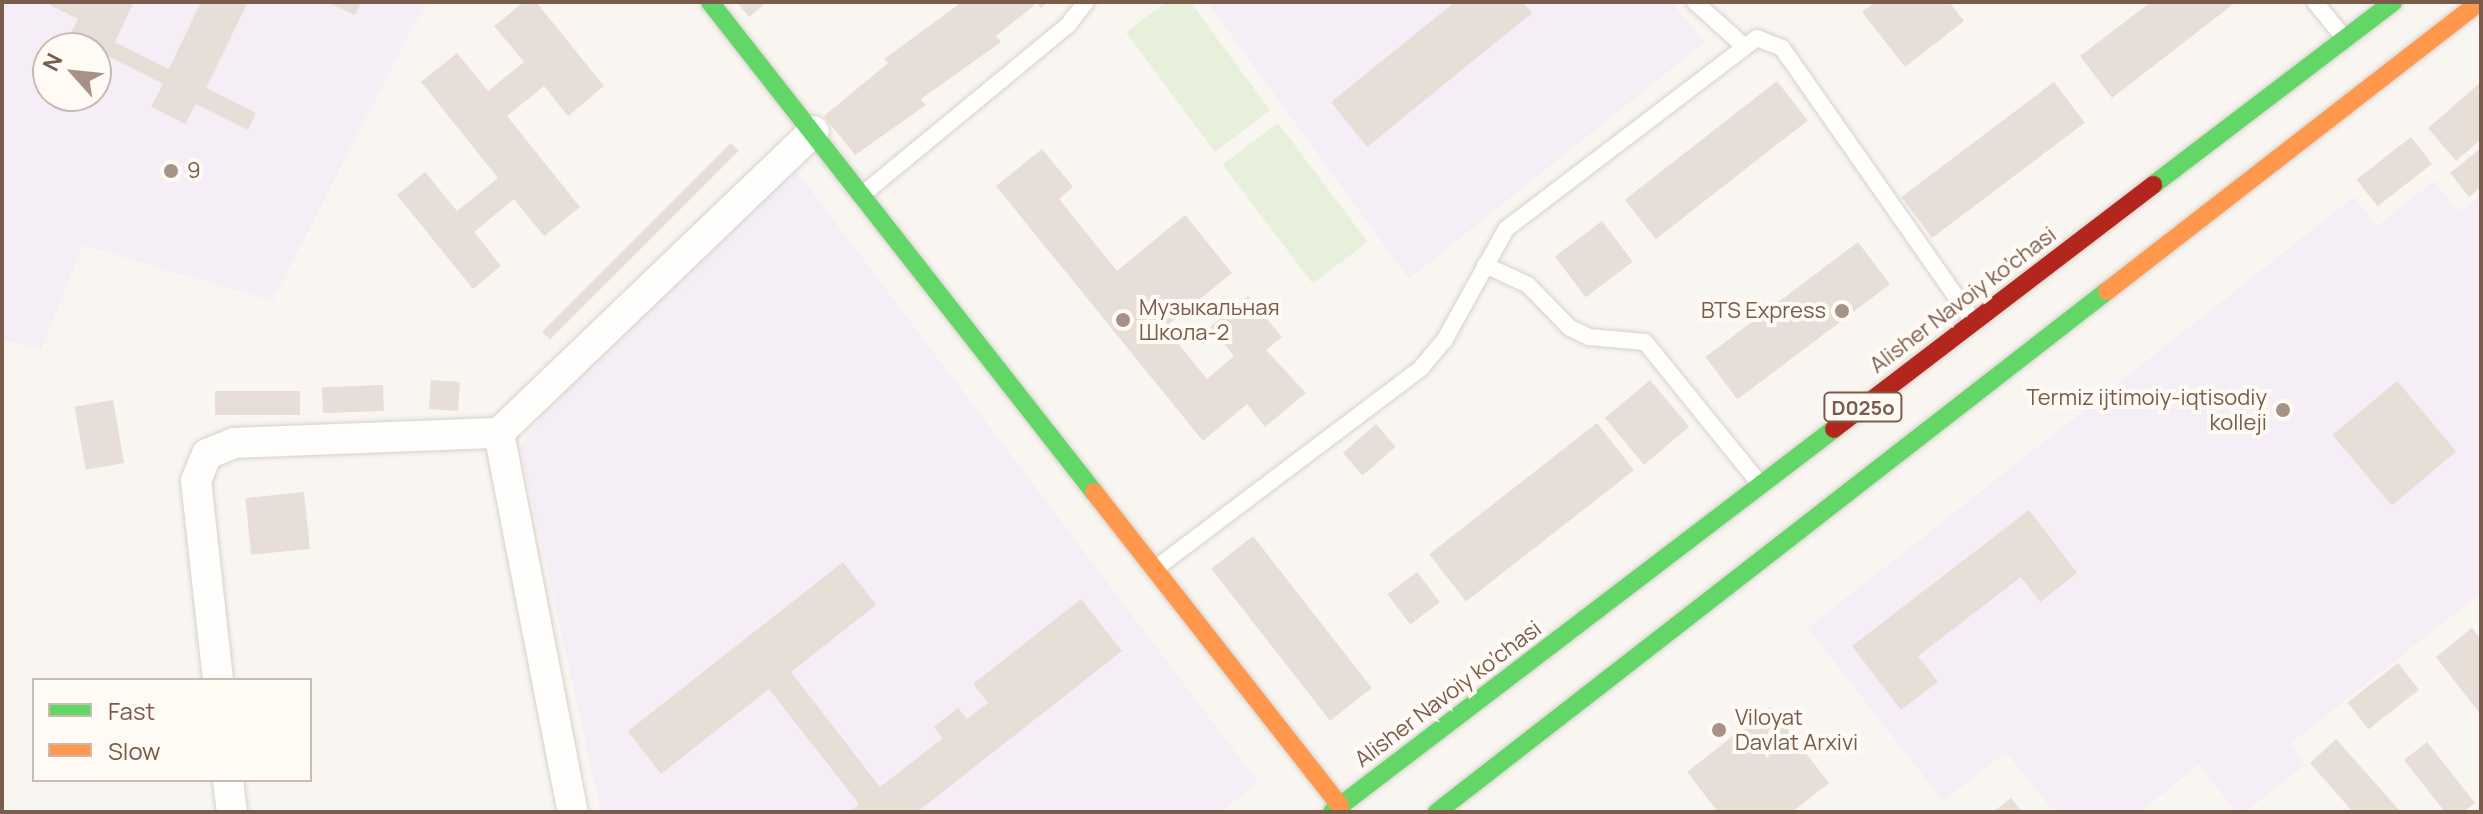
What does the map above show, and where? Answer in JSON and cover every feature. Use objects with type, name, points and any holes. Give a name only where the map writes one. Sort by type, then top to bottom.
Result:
[{"type":"main road","points":[[710,2],[1156,568],[1336,809]]},
{"type":"main road","name":"Alisher Navoiy ko’chasi","points":[[1336,809],[2393,2]]},
{"type":"main road","points":[[1437,812],[1941,399],[2479,2]]},
{"type":"main road","points":[[1915,367],[1941,399]]},
{"type":"street","points":[[218,678],[196,481],[207,454],[234,443],[499,433],[814,131]]},
{"type":"street","points":[[499,433],[573,812]]},
{"type":"street","points":[[228,782],[232,812]]},
{"type":"lane","points":[[863,194],[1068,25],[1086,2]]},
{"type":"lane","points":[[1695,2],[1745,47]]},
{"type":"lane","points":[[2315,2],[2345,39]]},
{"type":"lane","points":[[1156,568],[1421,368],[1444,341],[1506,229],[1757,38],[1782,48],[1974,322]]},
{"type":"lane","points":[[1485,265],[1528,285],[1570,328],[1589,337],[1645,342],[1760,485]]},
{"type":"shaded area","name":"9","points":[[2,2],[426,2],[272,301],[83,245],[41,350],[2,340]]},
{"type":"shaded area","points":[[1207,2],[1671,2],[1705,42],[1409,279]]},
{"type":"shaded area","points":[[795,169],[1258,782],[1221,812],[601,812],[520,447],[562,388]]},
{"type":"shaded area","name":"Termiz ijtimoiy-iqtisodiy kolleji","points":[[2434,181],[2459,213],[2481,196],[2481,593],[2290,744],[2305,765],[2245,812],[2236,812],[2199,765],[2139,812],[2054,812],[2006,752],[1943,801],[1808,628],[2354,197],[2377,226]]},
{"type":"green space","points":[[1166,2],[1190,2],[1270,110],[1215,152],[1126,32]]},
{"type":"green space","points":[[1278,123],[1368,242],[1313,284],[1223,165]]},
{"type":"building","points":[[44,2],[134,2],[115,42],[169,69],[201,2],[248,2],[206,88],[256,113],[248,130],[196,104],[185,124],[151,107],[163,84],[112,58],[112,32],[71,32],[78,19]]},
{"type":"building","points":[[327,2],[361,2],[355,15]]},
{"type":"building","points":[[524,2],[536,2],[604,86],[568,116],[544,86],[507,116],[580,207],[544,236],[514,199],[474,232],[501,266],[473,289],[397,195],[425,172],[457,211],[498,178],[421,82],[457,53],[488,91],[524,62],[494,26]]},
{"type":"building","points":[[737,2],[767,2],[749,17]]},
{"type":"building","points":[[962,2],[1048,2],[1041,8],[1037,3],[996,36],[1001,42],[921,99],[926,105],[855,155],[824,116],[888,63],[884,59]]},
{"type":"building","points":[[1455,2],[1523,2],[1532,13],[1367,147],[1331,102]]},
{"type":"building","points":[[1875,2],[1949,2],[1964,21],[1905,67],[1862,12]]},
{"type":"building","points":[[2151,2],[2236,2],[2112,98],[2080,56]]},
{"type":"building","points":[[1777,81],[1808,120],[1656,239],[1625,200]]},
{"type":"building","points":[[2054,82],[2085,123],[1932,238],[1901,197]]},
{"type":"building","points":[[2481,82],[2481,139],[2456,161],[2428,128]]},
{"type":"building","points":[[2411,137],[2432,164],[2378,206],[2357,179]]},
{"type":"building","points":[[731,143],[739,151],[550,340],[542,332]]},
{"type":"building","points":[[2481,148],[2481,187],[2469,197],[2450,173]]},
{"type":"building","points":[[1042,149],[1073,187],[1059,199],[1117,271],[1185,215],[1232,273],[1165,327],[1207,379],[1234,356],[1210,327],[1248,296],[1282,337],[1266,350],[1306,393],[1265,427],[1247,404],[1203,441],[996,186]]},
{"type":"building","points":[[1602,221],[1633,262],[1586,297],[1555,257]]},
{"type":"building","points":[[1858,242],[1890,284],[1737,399],[1705,357]]},
{"type":"building","points":[[431,380],[460,382],[458,411],[429,409]]},
{"type":"building","points":[[1650,380],[1689,427],[1644,465],[1605,418]]},
{"type":"building","points":[[2397,381],[2456,451],[2392,505],[2333,435]]},
{"type":"building","points":[[383,385],[384,411],[323,413],[322,387]]},
{"type":"building","points":[[215,391],[300,391],[300,415],[215,415]]},
{"type":"building","points":[[113,400],[124,463],[86,470],[75,407]]},
{"type":"building","points":[[1597,423],[1634,470],[1466,601],[1429,554]]},
{"type":"building","points":[[1376,424],[1396,447],[1362,476],[1343,453]]},
{"type":"building","points":[[304,492],[310,549],[251,555],[245,498]]},
{"type":"building","points":[[2029,510],[2077,573],[2040,602],[2021,577],[1918,656],[1938,682],[1901,710],[1852,646]]},
{"type":"building","points":[[1253,536],[1372,688],[1330,721],[1211,569]]},
{"type":"building","points":[[843,562],[876,605],[791,672],[880,787],[943,738],[934,727],[958,708],[967,719],[988,703],[973,684],[1081,599],[1122,651],[917,812],[849,812],[859,804],[769,689],[661,774],[628,731]]},
{"type":"building","points":[[1417,572],[1440,602],[1410,625],[1387,594]]},
{"type":"building","points":[[2472,628],[2481,640],[2481,715],[2436,657]]},
{"type":"building","points":[[2398,663],[2419,690],[2368,729],[2348,702]]},
{"type":"building","points":[[1770,707],[1829,783],[1792,812],[1718,812],[1687,772]]},
{"type":"building","points":[[2336,739],[2401,812],[2353,812],[2310,763]]},
{"type":"building","points":[[2427,742],[2475,803],[2463,812],[2445,812],[2404,760]]},
{"type":"building","points":[[2011,798],[2022,812],[1993,812]]},
{"type":"traffic: fast","points":[[710,2],[1094,492]]},
{"type":"traffic: fast","points":[[2153,185],[2393,2]]},
{"type":"traffic: fast","points":[[1437,812],[2107,291]]},
{"type":"traffic: fast","points":[[1332,812],[1834,429]]},
{"type":"traffic: slow","points":[[2107,291],[2479,2]]},
{"type":"traffic: slow","points":[[1094,492],[1340,806]]},
{"type":"traffic: jam","points":[[1834,429],[2153,185]]},
{"type":"place","name":"9","points":[[171,171]]},
{"type":"place","name":"BTS Express","points":[[1842,311]]},
{"type":"place","name":"Музыкальная Школа-2","points":[[1123,320]]},
{"type":"place","name":"Termiz ijtimoiy-iqtisodiy kolleji","points":[[2283,410]]},
{"type":"place","name":"Viloyat Davlat Arxivi","points":[[1719,730]]}]
